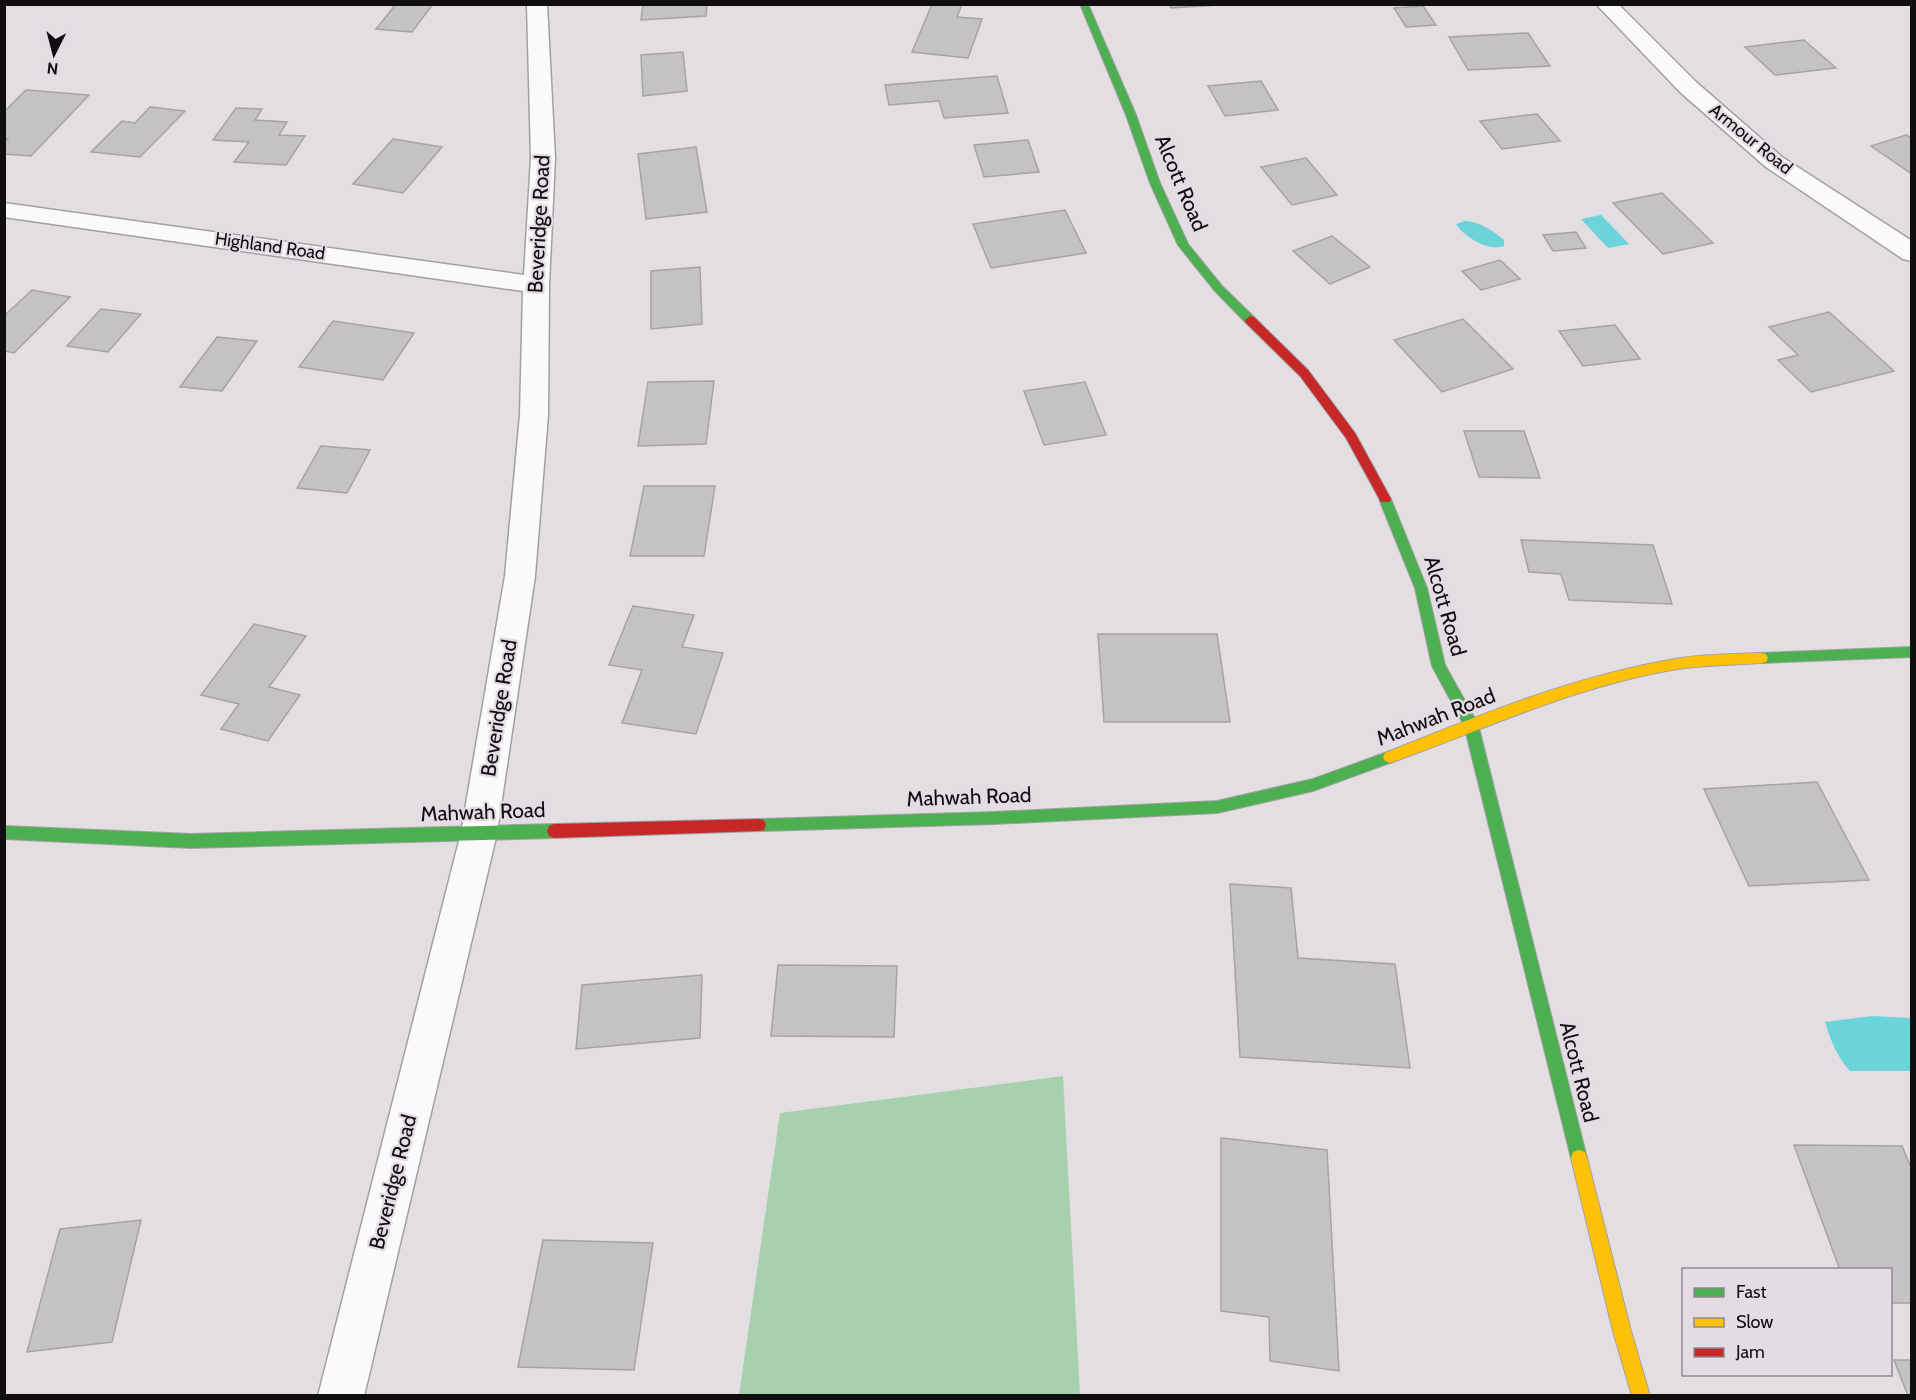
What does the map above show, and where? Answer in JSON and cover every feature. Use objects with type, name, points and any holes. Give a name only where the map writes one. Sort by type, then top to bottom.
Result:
[{"type":"street","name":"Beveridge Road","points":[[340,1395],[479,833],[520,576],[534,415],[536,285],[543,158],[537,4]]},
{"type":"street","name":"Alcott Road","points":[[1083,4],[1131,115],[1155,183],[1183,245],[1218,288],[1304,373],[1351,436],[1390,508],[1421,588],[1439,666],[1471,724],[1622,1331],[1641,1395]]},
{"type":"street","name":"Armour Road","points":[[1606,4],[1688,87],[1774,162],[1911,253]]},
{"type":"street","name":"Highland Road","points":[[4,210],[536,285]]},
{"type":"street","name":"Mahwah Road","points":[[4,832],[191,841],[994,818],[1217,807],[1312,785],[1379,762],[1471,724],[1579,689],[1667,665],[1773,657],[1911,652]]},
{"type":"green space","points":[[1063,1076],[1080,1395],[739,1395],[780,1113]]},
{"type":"water","points":[[1601,215],[1629,244],[1608,248],[1581,219]]},
{"type":"water","points":[[1465,221],[1491,230],[1504,240],[1504,246],[1491,247],[1477,242],[1456,224]]},
{"type":"water","points":[[1872,1016],[1911,1018],[1911,1071],[1850,1071],[1841,1060],[1825,1022]]},
{"type":"building","points":[[396,4],[433,4],[412,32],[376,29]]},
{"type":"building","points":[[643,4],[707,4],[706,16],[641,20]]},
{"type":"building","points":[[932,4],[962,4],[957,17],[982,19],[968,58],[912,52]]},
{"type":"building","points":[[1169,4],[1216,4],[1217,5],[1171,8]]},
{"type":"building","points":[[1423,6],[1436,25],[1406,27],[1394,8]]},
{"type":"building","points":[[1528,33],[1550,66],[1468,70],[1449,37]]},
{"type":"building","points":[[1804,40],[1836,68],[1775,75],[1745,47]]},
{"type":"building","points":[[683,52],[687,91],[643,96],[641,55]]},
{"type":"building","points":[[997,76],[1008,113],[944,118],[939,101],[889,105],[885,85]]},
{"type":"building","points":[[1261,81],[1278,110],[1225,116],[1208,86]]},
{"type":"building","points":[[26,90],[89,95],[31,156],[4,154],[4,143],[8,139],[4,138],[4,112]]},
{"type":"building","points":[[150,107],[185,111],[140,157],[91,152],[122,121],[135,123]]},
{"type":"building","points":[[236,108],[262,109],[255,120],[287,122],[279,135],[305,136],[286,165],[234,162],[249,142],[213,140]]},
{"type":"building","points":[[1537,114],[1560,141],[1502,149],[1480,121]]},
{"type":"building","points":[[1906,135],[1912,138],[1912,174],[1871,146]]},
{"type":"building","points":[[393,139],[442,147],[403,193],[353,184]]},
{"type":"building","points":[[1028,140],[1039,172],[984,177],[974,145]]},
{"type":"building","points":[[696,147],[707,212],[646,219],[638,154]]},
{"type":"building","points":[[1306,158],[1337,195],[1292,205],[1261,167]]},
{"type":"building","points":[[1662,193],[1713,243],[1663,254],[1613,203]]},
{"type":"building","points":[[1065,210],[1086,253],[991,268],[973,224]]},
{"type":"building","points":[[1576,232],[1586,248],[1553,251],[1543,235]]},
{"type":"building","points":[[1332,236],[1370,267],[1330,284],[1293,251]]},
{"type":"building","points":[[1500,260],[1520,279],[1481,290],[1462,271]]},
{"type":"building","points":[[700,267],[702,324],[651,329],[651,271]]},
{"type":"building","points":[[32,290],[70,297],[14,353],[4,351],[4,316]]},
{"type":"building","points":[[101,309],[141,314],[108,352],[67,346]]},
{"type":"building","points":[[1829,312],[1894,371],[1811,392],[1778,360],[1798,355],[1769,327]]},
{"type":"building","points":[[1463,319],[1513,369],[1442,392],[1394,340]]},
{"type":"building","points":[[333,321],[414,333],[383,380],[299,367]]},
{"type":"building","points":[[1615,325],[1640,359],[1583,366],[1559,331]]},
{"type":"building","points":[[217,337],[257,341],[222,391],[180,387]]},
{"type":"building","points":[[714,381],[706,444],[638,446],[648,382]]},
{"type":"building","points":[[1085,382],[1106,435],[1044,445],[1024,391]]},
{"type":"building","points":[[1464,431],[1524,431],[1540,478],[1479,477]]},
{"type":"building","points":[[321,446],[370,450],[347,493],[297,488]]},
{"type":"building","points":[[644,486],[715,486],[704,556],[630,556]]},
{"type":"building","points":[[1521,540],[1653,545],[1672,604],[1569,600],[1561,574],[1529,572]]},
{"type":"building","points":[[633,606],[694,615],[682,647],[723,653],[696,734],[622,723],[642,670],[609,665]]},
{"type":"building","points":[[254,624],[306,636],[269,687],[300,695],[268,741],[221,729],[239,704],[201,695]]},
{"type":"building","points":[[1098,634],[1217,634],[1230,722],[1104,722]]},
{"type":"building","points":[[1817,782],[1869,880],[1749,886],[1704,789]]},
{"type":"building","points":[[1230,884],[1291,888],[1298,958],[1395,964],[1410,1068],[1240,1057]]},
{"type":"building","points":[[778,965],[897,966],[894,1037],[771,1036]]},
{"type":"building","points":[[702,975],[700,1038],[576,1049],[582,985]]},
{"type":"building","points":[[1221,1138],[1327,1150],[1339,1371],[1270,1361],[1269,1317],[1221,1311]]},
{"type":"building","points":[[1794,1145],[1902,1146],[1912,1170],[1912,1303],[1892,1303],[1892,1268],[1839,1268]]},
{"type":"building","points":[[141,1220],[112,1342],[27,1352],[60,1229]]},
{"type":"building","points":[[543,1240],[653,1243],[634,1370],[518,1367]]},
{"type":"building","points":[[1894,1360],[1912,1360],[1912,1396],[1908,1396]]},
{"type":"traffic: fast","points":[[1084,4],[1131,115],[1155,183],[1183,245],[1218,288],[1250,320]]},
{"type":"traffic: fast","points":[[1385,499],[1421,588],[1439,666],[1471,724],[1579,1158]]},
{"type":"traffic: fast","points":[[1761,658],[1912,652]]},
{"type":"traffic: fast","points":[[759,825],[994,818],[1217,807],[1313,785],[1390,757]]},
{"type":"traffic: fast","points":[[4,832],[191,841],[554,831]]},
{"type":"traffic: slow","points":[[1390,757],[1457,730],[1560,694],[1630,674],[1688,662],[1761,658]]},
{"type":"traffic: slow","points":[[1579,1158],[1622,1331],[1641,1396]]},
{"type":"traffic: jam","points":[[1250,320],[1304,373],[1351,436],[1385,499]]},
{"type":"traffic: jam","points":[[554,831],[759,825]]}]
